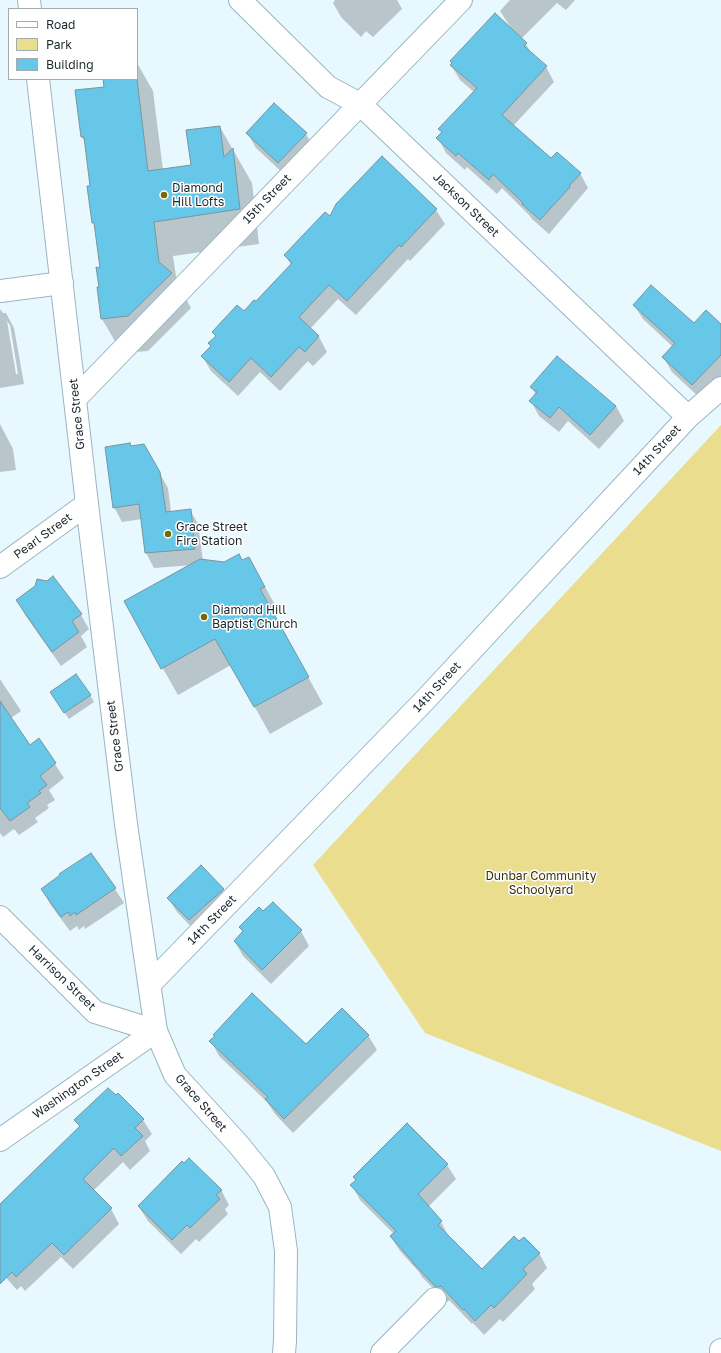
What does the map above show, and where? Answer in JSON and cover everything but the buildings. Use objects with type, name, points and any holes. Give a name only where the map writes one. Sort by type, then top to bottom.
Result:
[{"type":"street","name":"Jackson Street","points":[[240,0],[328,87],[360,104],[688,417]]},
{"type":"street","name":"15th Street","points":[[75,399],[461,0]]},
{"type":"street","name":"Grace Street","points":[[38,80],[126,824],[156,1031],[175,1075],[238,1144],[259,1171],[280,1207],[286,1251],[286,1341],[284,1353]]},
{"type":"street","points":[[0,291],[62,283]]},
{"type":"street","name":"14th Street","points":[[150,984],[426,699],[688,417],[721,388]]},
{"type":"street","name":"Pearl Street","points":[[0,567],[87,504]]},
{"type":"street","name":"Harrison Street","points":[[0,917],[96,1012],[156,1031]]},
{"type":"street","name":"Washington Street","points":[[0,1140],[156,1031]]},
{"type":"street","points":[[382,1353],[435,1299]]},
{"type":"green space","name":"Dunbar Community Schoolyard","points":[[721,425],[721,1151],[425,1033],[313,865]]},
{"type":"place","name":"Diamond Hill Lofts","points":[[164,195]]},
{"type":"place","name":"Grace Street Fire Station","points":[[168,534]]},
{"type":"place","name":"Diamond Hill Baptist Church","points":[[204,617]]}]
